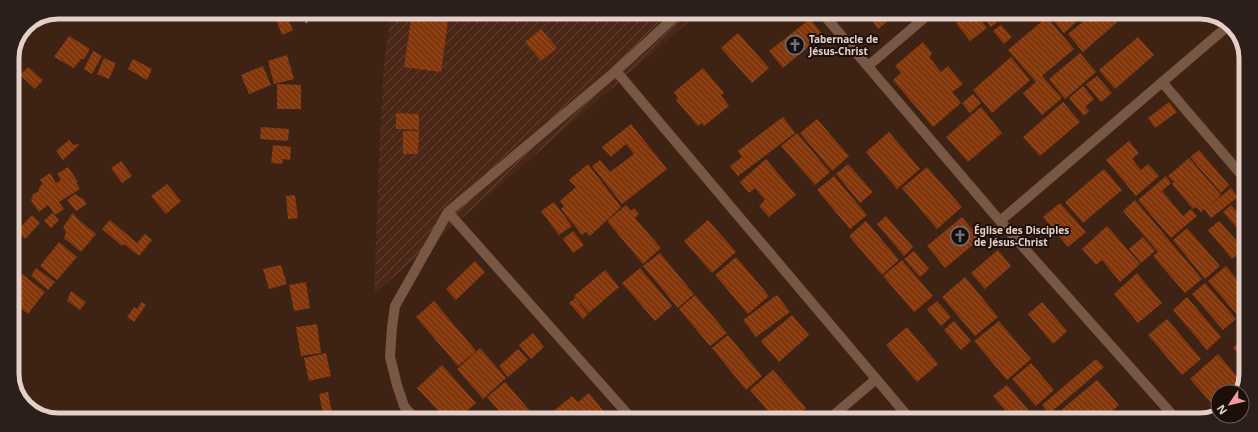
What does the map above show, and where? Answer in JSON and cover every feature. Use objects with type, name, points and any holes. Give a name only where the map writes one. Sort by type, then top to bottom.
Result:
[{"type":"street","points":[[410,413],[404,406],[390,357],[395,306],[448,212],[616,71],[672,19]]},
{"type":"street","points":[[827,19],[1000,221],[1171,413]]},
{"type":"street","points":[[868,66],[923,19]]},
{"type":"street","points":[[1000,221],[1225,28]]},
{"type":"street","points":[[616,71],[905,413]]},
{"type":"street","points":[[1162,82],[1239,169]]},
{"type":"street","points":[[448,212],[627,413]]},
{"type":"street","points":[[836,413],[876,380]]},
{"type":"path","points":[[306,23],[307,19]]},
{"type":"shaded area","points":[[390,19],[692,19],[374,294],[384,64]]},
{"type":"building","points":[[276,19],[288,19],[293,30],[282,35]]},
{"type":"building","points":[[411,19],[448,19],[441,72],[404,67]]},
{"type":"building","points":[[810,19],[823,35],[783,68],[769,51]]},
{"type":"building","points":[[871,19],[891,19],[878,29]]},
{"type":"building","points":[[961,19],[980,19],[987,28],[970,41],[956,23]]},
{"type":"building","points":[[984,19],[1001,19],[991,27]]},
{"type":"building","points":[[1045,19],[1049,19],[1074,49],[1042,76],[1062,98],[1042,115],[1023,93],[1036,82],[1008,50]]},
{"type":"building","points":[[1054,19],[1079,19],[1064,33],[1053,20]]},
{"type":"building","points":[[1086,19],[1121,19],[1083,52],[1068,34]]},
{"type":"building","points":[[1001,25],[1012,37],[1004,44],[993,31]]},
{"type":"building","points":[[541,29],[557,48],[541,61],[525,42]]},
{"type":"building","points":[[738,33],[769,68],[752,83],[721,48]]},
{"type":"building","points":[[69,36],[90,49],[84,59],[81,59],[74,68],[54,57]]},
{"type":"building","points":[[1138,37],[1154,55],[1115,89],[1099,70]]},
{"type":"building","points":[[923,42],[932,53],[929,57],[941,72],[948,66],[963,84],[952,92],[961,103],[933,127],[893,80],[901,73],[895,66]]},
{"type":"building","points":[[93,51],[102,56],[92,74],[84,69]]},
{"type":"building","points":[[1080,53],[1096,72],[1065,99],[1049,79]]},
{"type":"building","points":[[287,55],[294,79],[274,84],[268,61]]},
{"type":"building","points":[[1011,57],[1030,80],[992,113],[973,90]]},
{"type":"building","points":[[104,58],[116,63],[109,79],[97,74]]},
{"type":"building","points":[[133,59],[152,69],[147,80],[128,69]]},
{"type":"building","points":[[263,66],[271,85],[249,94],[241,75]]},
{"type":"building","points":[[28,67],[43,80],[35,89],[20,75]]},
{"type":"building","points":[[703,68],[724,93],[721,95],[729,106],[704,126],[702,123],[698,126],[676,100],[678,98],[674,92]]},
{"type":"building","points":[[1097,76],[1112,93],[1101,102],[1086,84]]},
{"type":"building","points":[[277,84],[301,85],[301,109],[277,109]]},
{"type":"building","points":[[1083,86],[1094,99],[1085,107],[1089,111],[1084,116],[1069,98]]},
{"type":"building","points":[[973,94],[981,103],[970,113],[962,103]]},
{"type":"building","points":[[1063,102],[1080,122],[1040,156],[1023,137]]},
{"type":"building","points":[[1169,102],[1177,112],[1155,128],[1148,118]]},
{"type":"building","points":[[981,107],[1002,133],[968,162],[946,137]]},
{"type":"building","points":[[396,113],[419,114],[419,130],[396,129]]},
{"type":"building","points":[[783,117],[795,133],[738,176],[730,166],[742,157],[738,151]]},
{"type":"building","points":[[817,119],[849,156],[832,171],[800,133]]},
{"type":"building","points":[[631,124],[667,169],[622,204],[592,166],[600,160],[610,172],[634,154],[626,144],[611,157],[602,147]]},
{"type":"building","points":[[261,127],[289,129],[288,141],[260,139]]},
{"type":"building","points":[[403,131],[419,131],[418,154],[403,154]]},
{"type":"building","points":[[889,132],[920,169],[897,189],[866,152]]},
{"type":"building","points":[[797,133],[830,172],[815,185],[781,146]]},
{"type":"building","points":[[69,140],[73,145],[79,145],[63,160],[56,151]]},
{"type":"building","points":[[1129,141],[1139,153],[1132,159],[1141,170],[1148,164],[1159,176],[1136,196],[1106,160]]},
{"type":"building","points":[[273,145],[291,147],[290,160],[283,159],[282,164],[271,163]]},
{"type":"building","points":[[1199,150],[1229,185],[1221,193],[1190,157]]},
{"type":"building","points":[[1189,158],[1221,195],[1208,207],[1231,188],[1238,197],[1211,218],[1204,209],[1201,212],[1196,207],[1193,209],[1172,184],[1174,182],[1168,176]]},
{"type":"building","points":[[766,159],[796,195],[769,217],[759,206],[765,200],[755,188],[749,193],[740,182]]},
{"type":"building","points":[[121,161],[132,176],[122,183],[111,168]]},
{"type":"building","points":[[588,164],[621,207],[590,236],[586,232],[582,235],[561,209],[564,206],[560,201],[576,187],[569,180]]},
{"type":"building","points":[[848,164],[873,192],[860,203],[836,174]]},
{"type":"building","points":[[68,167],[78,182],[76,183],[80,189],[59,202],[64,209],[55,215],[48,205],[39,212],[31,201],[33,194],[38,192],[40,186],[43,184],[40,180],[50,173],[56,183],[61,180],[57,174]]},
{"type":"building","points":[[927,167],[962,207],[937,229],[902,188]]},
{"type":"building","points":[[1104,169],[1122,190],[1083,223],[1065,202]]},
{"type":"building","points":[[834,176],[867,215],[850,229],[817,190]]},
{"type":"building","points":[[1166,176],[1171,183],[1162,191],[1183,216],[1191,209],[1197,216],[1171,238],[1138,200]]},
{"type":"building","points":[[167,184],[181,201],[166,214],[151,196]]},
{"type":"building","points":[[75,194],[83,199],[87,204],[76,211],[67,200]]},
{"type":"building","points":[[295,195],[298,218],[288,219],[286,196]]},
{"type":"building","points":[[1135,200],[1202,279],[1185,293],[1153,256],[1158,252],[1123,211]]},
{"type":"building","points":[[554,202],[572,226],[559,235],[541,211]]},
{"type":"building","points":[[1060,203],[1086,232],[1068,247],[1043,217]]},
{"type":"building","points":[[626,205],[631,211],[634,208],[639,214],[635,218],[661,248],[643,264],[607,221]]},
{"type":"building","points":[[1231,205],[1239,214],[1239,226],[1237,228],[1223,212]]},
{"type":"building","points":[[52,213],[59,220],[51,228],[44,221]]},
{"type":"building","points":[[73,213],[96,234],[81,252],[64,238],[66,232],[63,227]]},
{"type":"building","points":[[32,215],[40,223],[25,239],[19,233],[19,229]]},
{"type":"building","points":[[886,216],[913,247],[904,256],[877,224]]},
{"type":"building","points":[[962,217],[980,239],[945,268],[927,246]]},
{"type":"building","points":[[110,220],[137,243],[145,234],[152,240],[139,256],[124,244],[122,246],[102,229]]},
{"type":"building","points":[[708,220],[736,252],[712,273],[684,241]]},
{"type":"building","points":[[866,221],[899,260],[882,275],[849,236]]},
{"type":"building","points":[[1219,221],[1239,243],[1239,253],[1232,259],[1208,230]]},
{"type":"building","points":[[1107,226],[1140,264],[1120,282],[1102,260],[1096,265],[1082,249]]},
{"type":"building","points":[[1187,228],[1220,266],[1205,279],[1173,240]]},
{"type":"building","points":[[573,231],[584,245],[573,253],[563,239]]},
{"type":"building","points":[[1143,237],[1155,251],[1141,263],[1129,249]]},
{"type":"building","points":[[59,242],[77,257],[57,280],[40,266]]},
{"type":"building","points":[[998,250],[1011,266],[985,289],[971,273]]},
{"type":"building","points":[[914,251],[929,269],[920,277],[904,259]]},
{"type":"building","points":[[660,253],[694,294],[678,308],[643,266]]},
{"type":"building","points":[[736,257],[769,296],[748,314],[715,275]]},
{"type":"building","points":[[902,260],[933,296],[914,312],[883,276]]},
{"type":"building","points":[[475,261],[485,272],[456,300],[446,289]]},
{"type":"building","points":[[281,265],[287,284],[269,289],[263,269]]},
{"type":"building","points":[[1226,266],[1239,282],[1239,317],[1208,281]]},
{"type":"building","points":[[36,268],[55,282],[48,290],[31,276]]},
{"type":"building","points":[[640,268],[672,306],[655,321],[622,283]]},
{"type":"building","points":[[605,270],[619,287],[589,313],[574,296]]},
{"type":"building","points":[[1137,273],[1162,303],[1138,323],[1114,294]]},
{"type":"building","points":[[22,274],[45,292],[28,314],[19,307],[19,278]]},
{"type":"building","points":[[965,277],[998,317],[975,336],[942,297]]},
{"type":"building","points":[[306,282],[310,308],[294,311],[289,285]]},
{"type":"building","points":[[1205,283],[1236,319],[1223,330],[1192,294]]},
{"type":"building","points":[[71,291],[86,302],[80,310],[67,301]]},
{"type":"building","points":[[695,295],[727,333],[710,346],[679,309]]},
{"type":"building","points":[[777,295],[790,312],[756,337],[743,320]]},
{"type":"building","points":[[1187,297],[1221,337],[1207,350],[1173,310]]},
{"type":"building","points":[[575,298],[588,314],[583,319],[569,303]]},
{"type":"building","points":[[434,301],[476,351],[458,366],[416,317]]},
{"type":"building","points":[[937,301],[951,317],[941,326],[927,309]]},
{"type":"building","points":[[142,302],[146,305],[134,322],[127,317],[134,307],[137,309]]},
{"type":"building","points":[[1042,302],[1067,331],[1053,344],[1028,314]]},
{"type":"building","points":[[792,315],[809,335],[779,362],[761,341]]},
{"type":"building","points":[[1167,319],[1201,359],[1182,375],[1148,335]]},
{"type":"building","points":[[954,321],[971,341],[961,350],[944,330]]},
{"type":"building","points":[[999,321],[1031,359],[1007,380],[974,341]]},
{"type":"building","points":[[317,324],[321,353],[301,356],[296,327]]},
{"type":"building","points":[[907,327],[938,364],[917,382],[886,345]]},
{"type":"building","points":[[533,333],[544,347],[531,359],[519,345]]},
{"type":"building","points":[[728,335],[762,376],[746,390],[712,348]]},
{"type":"building","points":[[1237,344],[1239,346],[1239,355],[1233,348]]},
{"type":"building","points":[[480,348],[506,378],[483,399],[457,369]]},
{"type":"building","points":[[518,349],[528,360],[508,377],[499,366]]},
{"type":"building","points":[[326,353],[331,376],[309,381],[304,358]]},
{"type":"building","points":[[1218,354],[1238,378],[1238,381],[1237,384],[1210,384],[1210,402],[1190,379]]},
{"type":"building","points":[[1096,359],[1104,367],[1050,413],[1048,413],[1042,405]]},
{"type":"building","points":[[1031,363],[1054,390],[1036,406],[1012,379]]},
{"type":"building","points":[[442,365],[476,403],[465,413],[440,413],[417,388]]},
{"type":"building","points":[[773,370],[806,408],[801,413],[770,413],[750,390]]},
{"type":"building","points":[[1097,380],[1119,405],[1110,413],[1058,413]]},
{"type":"building","points":[[505,382],[532,413],[501,413],[487,397]]},
{"type":"building","points":[[1007,385],[1031,413],[1007,413],[993,396]]},
{"type":"building","points":[[328,392],[332,413],[323,413],[319,394]]},
{"type":"building","points":[[589,393],[605,413],[551,413],[572,396],[578,402]]},
{"type":"place","name":"Tabernacle de Jésus-Christ","points":[[795,45]]},
{"type":"place","name":"Église des Disciples de Jésus-Christ","points":[[960,236]]}]
